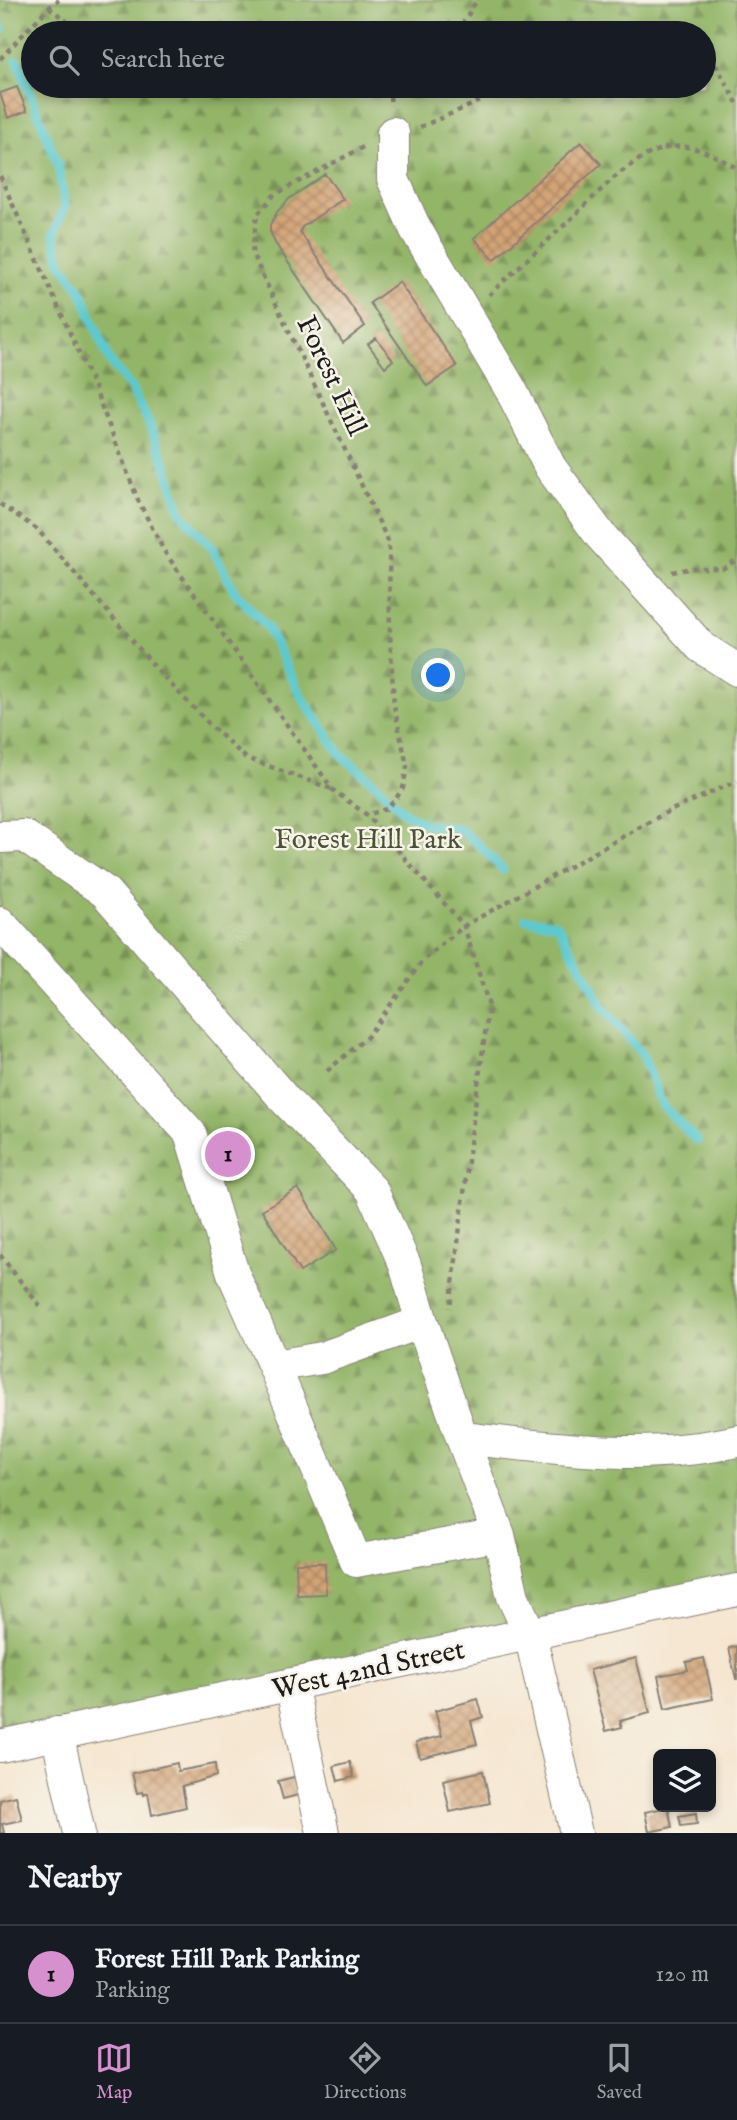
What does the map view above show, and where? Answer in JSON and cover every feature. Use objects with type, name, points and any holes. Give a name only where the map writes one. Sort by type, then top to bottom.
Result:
[{"type":"street","points":[[393,133],[393,179],[415,228],[511,390],[550,467],[600,535],[701,647],[737,670]]},
{"type":"street","points":[[0,837],[24,836],[105,892],[287,1102],[372,1190],[405,1265],[436,1316],[462,1438],[499,1535],[513,1597],[530,1634],[576,1833]]},
{"type":"street","points":[[0,923],[190,1133],[233,1273],[356,1561],[499,1535]]},
{"type":"street","points":[[274,1366],[322,1357],[436,1316]]},
{"type":"street","points":[[462,1438],[560,1449],[635,1453],[715,1446],[737,1441]]},
{"type":"street","name":"West 42nd Street","points":[[0,1746],[737,1590]]},
{"type":"street","points":[[291,1684],[323,1833]]},
{"type":"street","points":[[57,1733],[79,1833]]},
{"type":"path","points":[[37,21],[60,0]]},
{"type":"path","points":[[464,21],[477,0]]},
{"type":"path","points":[[50,7],[67,21]]},
{"type":"path","points":[[0,59],[21,37]]},
{"type":"path","points":[[716,67],[737,103]]},
{"type":"path","name":"Forest Hill","points":[[367,815],[386,809],[395,800],[403,788],[407,766],[394,706],[389,543],[252,253],[257,215],[274,195],[393,133],[410,132],[485,98]]},
{"type":"path","points":[[467,315],[612,181],[638,161],[666,148],[689,147],[737,168]]},
{"type":"path","points":[[0,176],[93,387],[138,500],[164,551],[332,790]]},
{"type":"path","points":[[0,504],[37,529],[160,673],[246,758],[332,790],[367,815],[464,926],[489,1006],[474,1112],[436,1316]]},
{"type":"path","points":[[649,590],[667,573],[692,568],[723,568],[737,559]]},
{"type":"path","points":[[327,1071],[367,1037],[423,960],[464,926],[665,813],[737,781]]},
{"type":"path","points":[[0,1255],[40,1306]]},
{"type":"green space","name":"Forest Hill Park","points":[[0,0],[737,0],[737,1590],[0,1746]]},
{"type":"building","points":[[17,87],[27,111],[8,118],[0,93]]},
{"type":"building","points":[[581,142],[601,164],[494,260],[474,238]]},
{"type":"building","points":[[325,174],[343,199],[302,227],[300,232],[365,326],[343,343],[275,243],[270,231],[277,212],[289,199]]},
{"type":"building","points":[[399,282],[457,366],[427,386],[370,303]]},
{"type":"building","points":[[376,338],[393,360],[385,367],[368,344]]},
{"type":"building","points":[[298,1188],[336,1250],[300,1272],[262,1210]]},
{"type":"building","points":[[296,1563],[325,1563],[326,1594],[297,1595]]},
{"type":"building","points":[[737,1646],[737,1679],[736,1679],[729,1648]]},
{"type":"building","points":[[636,1658],[650,1713],[620,1721],[622,1727],[606,1731],[590,1670]]},
{"type":"building","points":[[704,1658],[713,1699],[665,1709],[658,1676],[688,1670],[686,1662]]},
{"type":"building","points":[[478,1699],[483,1717],[471,1721],[477,1744],[420,1758],[416,1742],[442,1736],[435,1711]]},
{"type":"building","points":[[350,1762],[354,1777],[338,1781],[334,1766]]},
{"type":"building","points":[[177,1763],[178,1771],[215,1764],[216,1776],[182,1786],[186,1807],[152,1815],[148,1793],[137,1793],[132,1773]]},
{"type":"building","points":[[483,1771],[490,1803],[450,1812],[443,1780]]},
{"type":"building","points":[[298,1776],[302,1794],[283,1799],[278,1781]]},
{"type":"building","points":[[16,1796],[22,1820],[2,1824],[4,1833],[0,1833],[0,1800]]},
{"type":"building","points":[[645,1812],[669,1812],[672,1827],[649,1832]]},
{"type":"building","points":[[696,1813],[697,1824],[681,1826],[679,1816]]},
{"type":"waterway","points":[[0,25],[2,29]]},
{"type":"waterway","points":[[17,60],[21,70]]},
{"type":"waterway","points":[[32,98],[58,165],[65,206],[54,235],[61,263],[81,291],[109,360],[131,388],[148,421],[181,513],[212,548],[235,592],[267,627],[301,696],[340,754],[406,814],[429,825],[458,828],[503,870]]},
{"type":"waterway","points":[[526,919],[557,924],[603,1007],[643,1056],[662,1105],[697,1141]]},
{"type":"place","name":"Forest Hill Park Parking","points":[[228,1154]]}]
